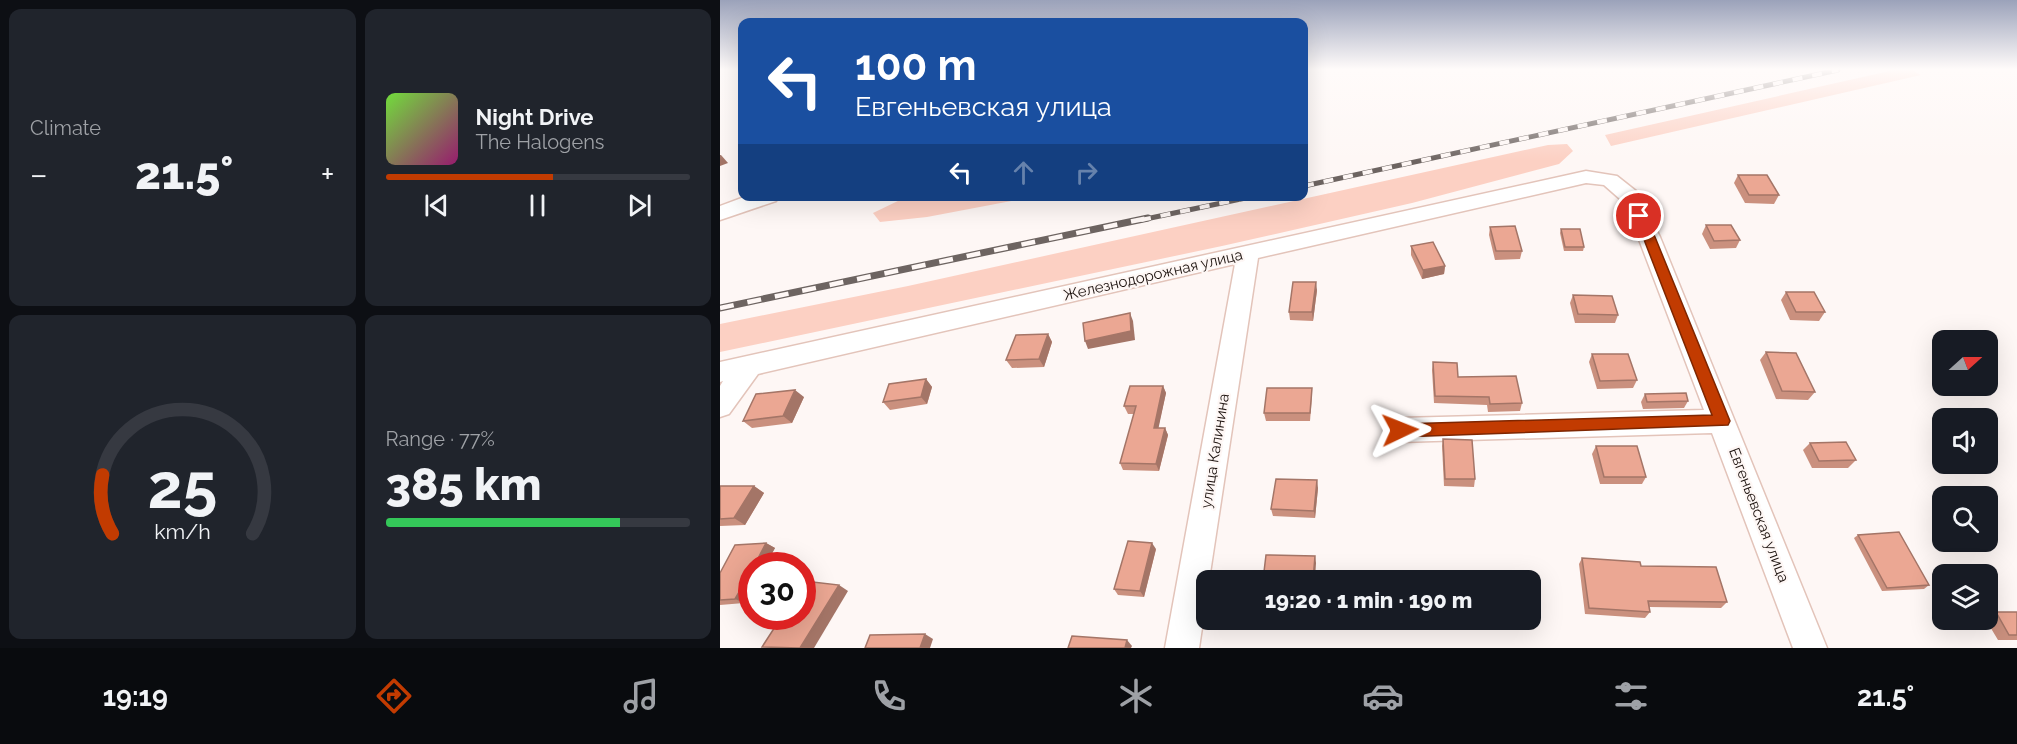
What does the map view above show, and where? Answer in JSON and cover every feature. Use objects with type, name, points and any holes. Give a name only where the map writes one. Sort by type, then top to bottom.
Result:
[{"type":"street","name":"Железнодорожная улица","points":[[720,372],[1586,177]]},
{"type":"street","name":"Евгеньевская улица","points":[[1586,177],[1610,180],[1629,196],[1649,237],[1810,648]]},
{"type":"street","points":[[720,213],[755,201]]},
{"type":"street","name":"улица Калинина","points":[[1182,648],[1248,253]]},
{"type":"street","points":[[720,406],[749,366]]},
{"type":"street","points":[[1400,430],[1722,421]]},
{"type":"shaded area","points":[[1760,100],[1811,100],[1611,146],[1605,135]]},
{"type":"shaded area","points":[[1567,144],[1573,151],[1559,164],[1412,203],[1222,246],[720,352],[720,324],[908,286],[1294,201],[1308,201],[1308,198],[1548,145]]},
{"type":"shaded area","points":[[898,201],[1011,201],[927,217],[880,222],[873,213]]},
{"type":"building","points":[[1738,175],[1767,175],[1779,195],[1749,195]]},
{"type":"building","points":[[1706,225],[1731,225],[1740,240],[1714,241]]},
{"type":"building","points":[[1515,226],[1522,251],[1496,251],[1490,227]]},
{"type":"building","points":[[1561,229],[1580,229],[1584,247],[1565,247]]},
{"type":"building","points":[[1433,242],[1445,266],[1423,270],[1411,246]]},
{"type":"building","points":[[1293,282],[1316,282],[1312,312],[1289,312]]},
{"type":"building","points":[[1786,292],[1814,292],[1825,312],[1796,312]]},
{"type":"building","points":[[1573,295],[1612,296],[1618,315],[1578,314]]},
{"type":"building","points":[[1130,313],[1131,331],[1085,341],[1083,323]]},
{"type":"building","points":[[1048,334],[1039,359],[1006,360],[1016,335]]},
{"type":"building","points":[[1766,352],[1796,353],[1815,392],[1782,391]]},
{"type":"building","points":[[1592,354],[1628,354],[1637,380],[1600,381]]},
{"type":"building","points":[[1433,362],[1457,363],[1458,377],[1516,376],[1522,403],[1490,404],[1489,397],[1435,396]]},
{"type":"building","points":[[926,379],[921,397],[883,402],[889,384]]},
{"type":"building","points":[[1130,386],[1163,386],[1154,428],[1165,428],[1156,464],[1120,463],[1136,406],[1124,406]]},
{"type":"building","points":[[1267,388],[1312,388],[1310,413],[1264,413]]},
{"type":"building","points":[[795,390],[783,416],[743,421],[756,394]]},
{"type":"building","points":[[1686,393],[1688,401],[1647,402],[1645,394]]},
{"type":"building","points":[[1443,439],[1472,440],[1475,479],[1445,479]]},
{"type":"building","points":[[1846,442],[1856,460],[1819,461],[1810,443]]},
{"type":"building","points":[[1596,446],[1637,446],[1646,477],[1604,477]]},
{"type":"building","points":[[1276,479],[1317,480],[1314,511],[1271,509]]},
{"type":"building","points":[[720,486],[754,486],[734,518],[720,519]]},
{"type":"building","points":[[1899,532],[1929,585],[1887,588],[1858,535]]},
{"type":"building","points":[[1128,541],[1152,543],[1140,591],[1114,589]]},
{"type":"building","points":[[766,543],[761,552],[738,552],[738,594],[735,599],[720,600],[720,573],[735,545]]},
{"type":"building","points":[[1266,555],[1315,556],[1314,570],[1264,570]]},
{"type":"building","points":[[1582,558],[1640,562],[1641,566],[1716,567],[1727,602],[1648,601],[1650,612],[1589,608]]},
{"type":"building","points":[[816,582],[839,585],[816,622]]},
{"type":"building","points":[[1998,612],[2017,612],[2017,635],[2009,635]]},
{"type":"building","points":[[773,630],[811,630],[800,648],[762,647]]},
{"type":"building","points":[[925,634],[920,648],[865,648],[870,635]]},
{"type":"building","points":[[1072,636],[1127,640],[1125,648],[1068,648]]},
{"type":"railway","points":[[1308,185],[1699,100]]},
{"type":"railway","points":[[1141,220],[1231,201]]},
{"type":"railway","points":[[720,308],[1148,218]]},
{"type":"route","points":[[1400,430],[1722,421],[1639,216]]}]
